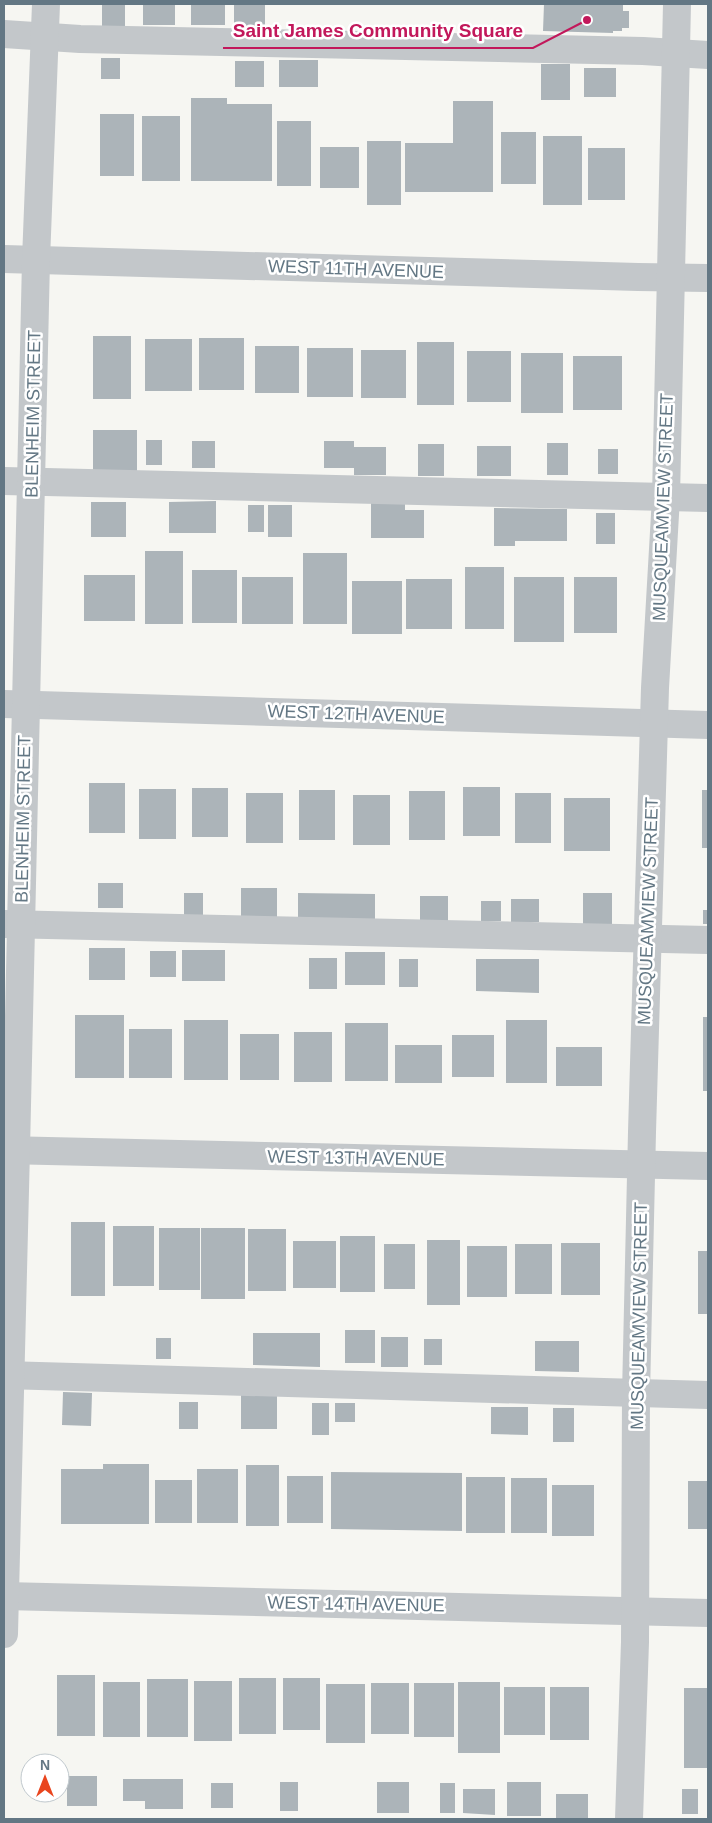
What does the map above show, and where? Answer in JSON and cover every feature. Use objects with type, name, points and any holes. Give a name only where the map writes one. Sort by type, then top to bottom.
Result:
[{"type":"street","name":"BLENHEIM STREET","points":[[4,1634],[15,704],[32,482],[36,260],[46,4]]},
{"type":"street","name":"MUSQUEAMVIEW STREET","points":[[629,1819],[635,1611],[636,1394],[642,1165],[654,724],[666,496],[677,4]]},
{"type":"street","points":[[4,34],[80,39],[708,55]]},
{"type":"street","name":"WEST 11TH AVENUE","points":[[4,259],[708,278]]},
{"type":"street","points":[[4,481],[708,498]]},
{"type":"street","name":"WEST 12TH AVENUE","points":[[15,704],[708,725]]},
{"type":"street","points":[[12,924],[708,940]]},
{"type":"street","name":"WEST 13TH AVENUE","points":[[10,1150],[708,1166]]},
{"type":"street","points":[[7,1375],[708,1395]]},
{"type":"street","name":"WEST 14TH AVENUE","points":[[4,1596],[708,1613]]},
{"type":"building","points":[[102,4],[125,4],[125,26],[102,26]]},
{"type":"building","points":[[143,4],[175,4],[175,25],[143,25]]},
{"type":"building","points":[[191,4],[225,4],[225,25],[191,25]]},
{"type":"building","points":[[234,4],[265,4],[265,27],[234,27]]},
{"type":"building","points":[[544,4],[623,4],[623,11],[629,11],[629,28],[622,28],[622,31],[613,31],[613,33],[543,31]]},
{"type":"building","points":[[101,58],[120,58],[120,79],[101,79]]},
{"type":"building","points":[[279,60],[318,60],[318,87],[279,87]]},
{"type":"building","points":[[235,61],[264,61],[264,87],[235,87]]},
{"type":"building","points":[[541,64],[570,64],[570,100],[541,100]]},
{"type":"building","points":[[584,68],[616,68],[616,97],[584,97]]},
{"type":"building","points":[[191,98],[227,98],[227,104],[272,104],[272,181],[191,181]]},
{"type":"building","points":[[453,101],[493,101],[493,192],[405,192],[405,143],[453,143]]},
{"type":"building","points":[[100,114],[134,114],[134,176],[100,176]]},
{"type":"building","points":[[142,116],[180,116],[180,181],[142,181]]},
{"type":"building","points":[[277,121],[311,121],[311,186],[277,186]]},
{"type":"building","points":[[501,132],[536,132],[536,184],[501,184]]},
{"type":"building","points":[[543,136],[582,136],[582,205],[543,205]]},
{"type":"building","points":[[367,141],[401,141],[401,205],[367,205]]},
{"type":"building","points":[[320,147],[359,147],[359,188],[320,188]]},
{"type":"building","points":[[588,148],[625,148],[625,200],[588,200]]},
{"type":"building","points":[[93,336],[131,336],[131,399],[93,399]]},
{"type":"building","points":[[199,338],[244,338],[244,390],[199,390]]},
{"type":"building","points":[[145,339],[192,339],[192,391],[145,391]]},
{"type":"building","points":[[417,342],[454,342],[454,405],[417,405]]},
{"type":"building","points":[[255,346],[299,346],[299,393],[255,393]]},
{"type":"building","points":[[307,348],[353,348],[353,397],[307,397]]},
{"type":"building","points":[[361,350],[406,350],[406,398],[361,398]]},
{"type":"building","points":[[467,351],[511,351],[511,402],[467,402]]},
{"type":"building","points":[[521,353],[563,353],[563,413],[521,413]]},
{"type":"building","points":[[573,356],[622,356],[622,410],[573,410]]},
{"type":"building","points":[[93,430],[137,430],[137,472],[93,472]]},
{"type":"building","points":[[146,440],[162,440],[162,465],[146,465]]},
{"type":"building","points":[[192,441],[215,441],[215,468],[192,468]]},
{"type":"building","points":[[324,441],[354,441],[354,447],[386,447],[386,475],[354,475],[354,468],[324,468]]},
{"type":"building","points":[[547,443],[568,443],[568,475],[547,475]]},
{"type":"building","points":[[418,444],[444,444],[444,476],[418,476]]},
{"type":"building","points":[[477,446],[511,446],[511,476],[477,476]]},
{"type":"building","points":[[598,449],[618,449],[618,474],[598,474]]},
{"type":"building","points":[[216,501],[216,533],[169,533],[169,502]]},
{"type":"building","points":[[91,502],[126,502],[126,537],[91,537]]},
{"type":"building","points":[[371,503],[405,503],[405,510],[424,510],[424,538],[371,538]]},
{"type":"building","points":[[248,505],[264,505],[264,532],[248,532]]},
{"type":"building","points":[[268,505],[292,505],[292,537],[268,537]]},
{"type":"building","points":[[494,508],[567,509],[567,541],[515,541],[515,546],[494,546]]},
{"type":"building","points":[[596,513],[615,513],[615,544],[596,544]]},
{"type":"building","points":[[145,551],[183,551],[183,624],[145,624]]},
{"type":"building","points":[[303,553],[347,553],[347,624],[303,624]]},
{"type":"building","points":[[465,567],[504,567],[504,629],[465,629]]},
{"type":"building","points":[[192,570],[237,570],[237,623],[192,623]]},
{"type":"building","points":[[84,575],[135,575],[135,621],[84,621]]},
{"type":"building","points":[[242,577],[293,577],[293,624],[242,624]]},
{"type":"building","points":[[514,577],[564,577],[564,642],[514,642]]},
{"type":"building","points":[[574,577],[617,577],[617,633],[574,633]]},
{"type":"building","points":[[406,579],[452,579],[452,629],[406,629]]},
{"type":"building","points":[[352,581],[402,581],[402,634],[352,634]]},
{"type":"building","points":[[89,783],[125,783],[125,833],[89,833]]},
{"type":"building","points":[[463,787],[500,787],[500,836],[463,836]]},
{"type":"building","points":[[192,788],[228,788],[228,837],[192,837]]},
{"type":"building","points":[[139,789],[176,789],[176,839],[139,839]]},
{"type":"building","points":[[299,790],[335,790],[335,840],[299,840]]},
{"type":"building","points":[[702,790],[708,790],[708,848],[702,848]]},
{"type":"building","points":[[409,791],[445,791],[445,840],[409,840]]},
{"type":"building","points":[[246,793],[283,793],[283,843],[246,843]]},
{"type":"building","points":[[515,793],[551,793],[551,843],[515,843]]},
{"type":"building","points":[[353,795],[390,795],[390,845],[353,845]]},
{"type":"building","points":[[564,798],[610,798],[610,851],[564,851]]},
{"type":"building","points":[[98,883],[123,883],[123,908],[98,908]]},
{"type":"building","points":[[241,888],[277,888],[277,920],[241,920]]},
{"type":"building","points":[[184,893],[203,893],[203,916],[184,916]]},
{"type":"building","points":[[298,893],[375,894],[375,921],[298,920]]},
{"type":"building","points":[[583,893],[612,893],[612,926],[583,926]]},
{"type":"building","points":[[420,896],[448,896],[448,923],[420,923]]},
{"type":"building","points":[[511,899],[539,899],[539,922],[511,922]]},
{"type":"building","points":[[481,901],[501,901],[501,921],[481,921]]},
{"type":"building","points":[[703,910],[708,910],[708,924],[703,924]]},
{"type":"building","points":[[89,948],[125,948],[125,980],[89,980]]},
{"type":"building","points":[[182,950],[225,950],[225,981],[182,981]]},
{"type":"building","points":[[150,951],[176,951],[176,977],[150,977]]},
{"type":"building","points":[[345,952],[385,952],[385,985],[345,985]]},
{"type":"building","points":[[309,958],[337,958],[337,989],[309,989]]},
{"type":"building","points":[[399,959],[418,959],[418,987],[399,987]]},
{"type":"building","points":[[476,959],[539,959],[539,993],[476,991]]},
{"type":"building","points":[[75,1015],[124,1015],[124,1078],[75,1078]]},
{"type":"building","points":[[703,1017],[708,1017],[708,1091],[703,1091]]},
{"type":"building","points":[[184,1020],[228,1020],[228,1080],[184,1080]]},
{"type":"building","points":[[506,1020],[547,1020],[547,1083],[506,1083]]},
{"type":"building","points":[[345,1023],[388,1023],[388,1081],[345,1081]]},
{"type":"building","points":[[129,1029],[172,1029],[172,1078],[129,1078]]},
{"type":"building","points":[[294,1032],[332,1032],[332,1082],[294,1082]]},
{"type":"building","points":[[240,1034],[279,1034],[279,1080],[240,1080]]},
{"type":"building","points":[[452,1035],[494,1035],[494,1077],[452,1077]]},
{"type":"building","points":[[395,1045],[442,1045],[442,1083],[395,1083]]},
{"type":"building","points":[[556,1047],[602,1047],[602,1086],[556,1086]]},
{"type":"building","points":[[71,1222],[105,1222],[105,1296],[71,1296]]},
{"type":"building","points":[[113,1226],[154,1226],[154,1286],[113,1286]]},
{"type":"building","points":[[159,1228],[200,1228],[200,1290],[159,1290]]},
{"type":"building","points":[[201,1228],[245,1228],[245,1299],[201,1299]]},
{"type":"building","points":[[248,1229],[286,1229],[286,1291],[248,1291]]},
{"type":"building","points":[[340,1236],[375,1236],[375,1292],[340,1292]]},
{"type":"building","points":[[427,1240],[460,1240],[460,1305],[427,1305]]},
{"type":"building","points":[[293,1241],[336,1241],[336,1288],[293,1288]]},
{"type":"building","points":[[561,1243],[600,1243],[600,1295],[561,1295]]},
{"type":"building","points":[[384,1244],[415,1244],[415,1289],[384,1289]]},
{"type":"building","points":[[515,1244],[552,1244],[552,1294],[515,1294]]},
{"type":"building","points":[[467,1246],[507,1246],[507,1297],[467,1297]]},
{"type":"building","points":[[698,1251],[708,1251],[708,1314],[698,1314]]},
{"type":"building","points":[[345,1330],[375,1330],[375,1363],[345,1363]]},
{"type":"building","points":[[253,1333],[320,1333],[320,1367],[253,1365]]},
{"type":"building","points":[[381,1337],[408,1337],[408,1367],[381,1367]]},
{"type":"building","points":[[156,1338],[171,1338],[171,1359],[156,1359]]},
{"type":"building","points":[[424,1339],[442,1339],[442,1365],[424,1365]]},
{"type":"building","points":[[535,1341],[579,1341],[579,1372],[535,1371]]},
{"type":"building","points":[[63,1392],[92,1393],[91,1426],[62,1425]]},
{"type":"building","points":[[241,1395],[277,1395],[277,1429],[241,1429]]},
{"type":"building","points":[[179,1402],[198,1402],[198,1429],[179,1429]]},
{"type":"building","points":[[312,1403],[329,1403],[329,1435],[312,1435]]},
{"type":"building","points":[[335,1403],[355,1403],[355,1422],[335,1422]]},
{"type":"building","points":[[491,1407],[528,1407],[528,1435],[491,1434]]},
{"type":"building","points":[[553,1408],[574,1408],[574,1442],[553,1442]]},
{"type":"building","points":[[103,1464],[149,1464],[149,1524],[61,1524],[61,1469],[103,1469]]},
{"type":"building","points":[[246,1465],[279,1465],[279,1526],[246,1526]]},
{"type":"building","points":[[197,1469],[238,1469],[238,1523],[197,1523]]},
{"type":"building","points":[[331,1472],[462,1473],[462,1531],[331,1529]]},
{"type":"building","points":[[287,1476],[323,1476],[323,1523],[287,1523]]},
{"type":"building","points":[[466,1477],[505,1477],[505,1533],[466,1533]]},
{"type":"building","points":[[511,1478],[547,1478],[547,1533],[511,1533]]},
{"type":"building","points":[[155,1480],[192,1480],[192,1523],[155,1523]]},
{"type":"building","points":[[688,1481],[708,1481],[708,1529],[688,1529]]},
{"type":"building","points":[[552,1485],[594,1485],[594,1536],[552,1536]]},
{"type":"building","points":[[57,1675],[95,1675],[95,1736],[57,1736]]},
{"type":"building","points":[[239,1678],[276,1678],[276,1734],[239,1734]]},
{"type":"building","points":[[283,1678],[320,1678],[320,1730],[283,1730]]},
{"type":"building","points":[[147,1679],[188,1679],[188,1737],[147,1737]]},
{"type":"building","points":[[194,1681],[232,1681],[232,1741],[194,1741]]},
{"type":"building","points":[[103,1682],[140,1682],[140,1737],[103,1737]]},
{"type":"building","points":[[458,1682],[500,1682],[500,1753],[458,1753]]},
{"type":"building","points":[[371,1683],[409,1683],[409,1734],[371,1734]]},
{"type":"building","points":[[414,1683],[454,1683],[454,1737],[414,1737]]},
{"type":"building","points":[[326,1684],[365,1684],[365,1743],[326,1743]]},
{"type":"building","points":[[504,1687],[545,1687],[545,1735],[504,1735]]},
{"type":"building","points":[[550,1687],[589,1687],[589,1740],[550,1740]]},
{"type":"building","points":[[684,1688],[708,1688],[708,1768],[684,1768]]},
{"type":"building","points":[[70,1776],[97,1776],[97,1806],[67,1806],[67,1803],[70,1803]]},
{"type":"building","points":[[123,1779],[183,1779],[183,1809],[145,1809],[145,1801],[123,1801]]},
{"type":"building","points":[[280,1782],[298,1782],[298,1811],[280,1811]]},
{"type":"building","points":[[377,1782],[409,1782],[409,1813],[377,1813]]},
{"type":"building","points":[[507,1782],[541,1782],[541,1816],[507,1816]]},
{"type":"building","points":[[211,1783],[233,1783],[233,1808],[211,1808]]},
{"type":"building","points":[[440,1783],[455,1783],[455,1813],[440,1813]]},
{"type":"building","points":[[463,1789],[495,1789],[495,1815],[463,1813]]},
{"type":"building","points":[[682,1789],[698,1789],[698,1814],[682,1814]]},
{"type":"building","points":[[556,1794],[588,1794],[588,1819],[556,1819]]},
{"type":"place","name":"Saint James Community Square","points":[[587,20]]}]
